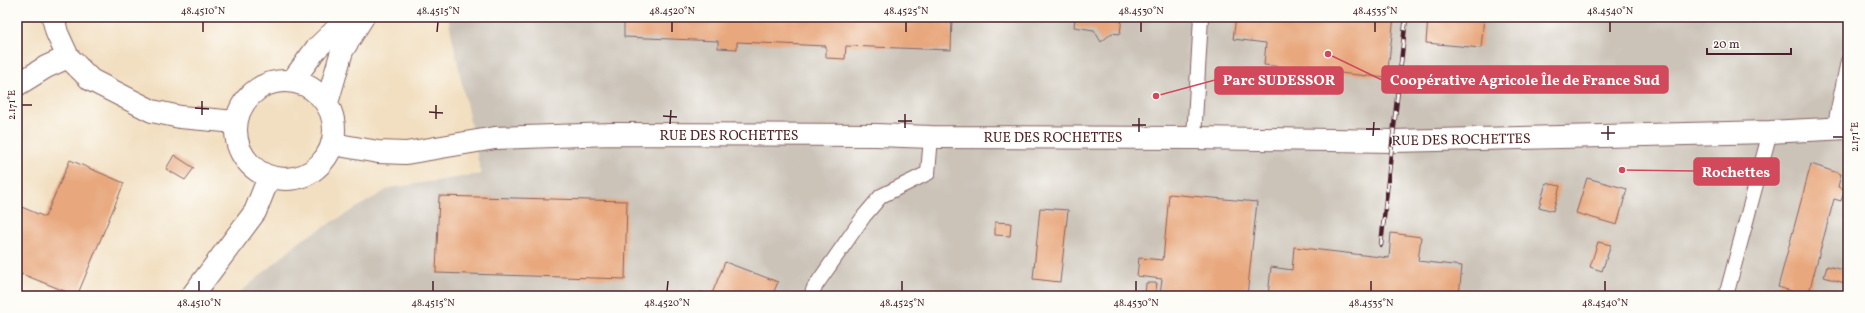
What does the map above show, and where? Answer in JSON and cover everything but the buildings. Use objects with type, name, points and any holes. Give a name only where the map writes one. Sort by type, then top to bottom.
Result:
[{"type":"street","points":[[53,17],[57,33],[68,57],[91,80],[152,111],[180,117],[236,122]]},
{"type":"street","points":[[293,80],[322,43],[349,17]]},
{"type":"street","points":[[328,103],[342,51],[363,17]]},
{"type":"street","points":[[17,84],[46,67],[68,57]]},
{"type":"street","points":[[279,80],[293,80],[307,85],[318,92],[328,103],[334,123],[333,144],[326,157],[317,168],[305,175],[292,179],[269,177],[252,167],[243,156],[238,143],[236,122],[244,102],[253,92],[266,84],[279,80]]},
{"type":"street","name":"RUE DES ROCHETTES","points":[[333,144],[378,152],[406,153],[495,138],[606,134],[1194,138],[1393,141],[1841,129]]},
{"type":"street","points":[[192,296],[255,212],[269,177]]},
{"type":"lane","points":[[1194,138],[1201,17]]},
{"type":"lane","points":[[1841,129],[1848,61]]},
{"type":"lane","points":[[1726,296],[1770,132]]},
{"type":"lane","points":[[811,296],[814,288],[864,216],[881,196],[928,172],[931,137]]},
{"type":"shaded area","points":[[448,17],[1848,17],[1848,296],[236,296],[302,240],[390,188],[481,174]]},
{"type":"railway","points":[[1381,245],[1406,17]]},
{"type":"place","name":"Coopérative Agricole Île de France Sud","points":[[1328,54]]},
{"type":"place","name":"Parc SUDESSOR","points":[[1156,96]]},
{"type":"place","name":"Rochettes","points":[[1622,170]]}]
